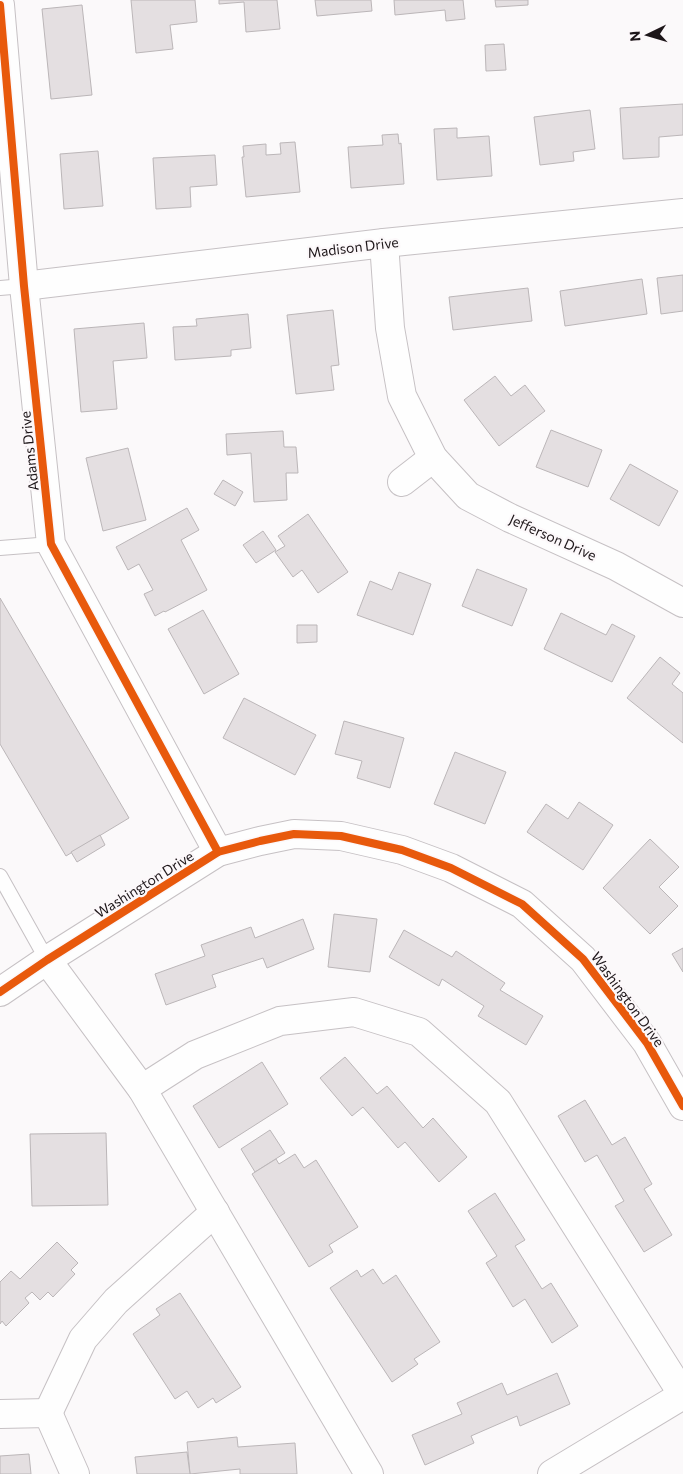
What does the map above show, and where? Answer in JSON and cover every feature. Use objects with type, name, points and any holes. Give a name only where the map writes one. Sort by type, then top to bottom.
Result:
[{"type":"street","name":"Adams Drive","points":[[0,5],[12,287],[51,544],[218,852]]},
{"type":"street","name":"Madison Drive","points":[[12,287],[384,243],[683,213]]},
{"type":"street","name":"Jefferson Drive","points":[[384,243],[390,328],[402,396],[433,458],[468,496],[510,518],[616,566],[683,603]]},
{"type":"street","points":[[402,482],[433,458]]},
{"type":"street","name":"Washington Drive","points":[[0,992],[218,852],[294,834],[341,836],[410,853],[451,868],[522,904],[583,958],[647,1043],[683,1106]]},
{"type":"street","points":[[48,960],[142,1089],[369,1474]]},
{"type":"street","points":[[142,1089],[195,1055],[280,1021],[354,1012],[419,1032],[498,1102],[683,1395],[552,1474]]},
{"type":"street","points":[[75,1474],[48,1413],[83,1339],[116,1300],[215,1212]]},
{"type":"street","points":[[0,1414],[48,1413]]},
{"type":"lane","points":[[0,548],[51,544]]},
{"type":"lane","points":[[0,876],[48,960]]},
{"type":"building","points":[[131,0],[195,0],[197,22],[170,25],[173,49],[136,53]]},
{"type":"building","points":[[219,0],[277,0],[280,29],[246,32],[244,2],[219,4]]},
{"type":"building","points":[[315,0],[371,0],[372,11],[317,16]]},
{"type":"building","points":[[394,0],[463,0],[465,19],[446,21],[445,10],[395,15]]},
{"type":"building","points":[[495,0],[528,0],[528,5],[496,7]]},
{"type":"building","points":[[82,5],[92,95],[51,99],[42,9]]},
{"type":"building","points":[[504,44],[506,70],[486,71],[485,45]]},
{"type":"building","points":[[683,104],[683,135],[659,137],[659,157],[623,159],[620,108]]},
{"type":"building","points":[[590,110],[595,149],[573,152],[574,161],[540,165],[534,117]]},
{"type":"building","points":[[457,128],[457,138],[489,136],[492,176],[437,180],[434,129]]},
{"type":"building","points":[[398,134],[399,144],[401,143],[404,184],[351,188],[348,147],[383,145],[382,135]]},
{"type":"building","points":[[295,142],[300,192],[246,197],[242,157],[244,157],[243,146],[266,144],[266,155],[281,154],[280,143]]},
{"type":"building","points":[[98,151],[103,206],[64,209],[60,154]]},
{"type":"building","points":[[215,155],[217,185],[190,187],[191,207],[156,209],[153,158]]},
{"type":"building","points":[[683,275],[683,311],[661,314],[657,278]]},
{"type":"building","points":[[642,279],[647,314],[565,326],[560,291]]},
{"type":"building","points":[[528,288],[532,321],[453,330],[449,297]]},
{"type":"building","points":[[333,310],[339,365],[331,366],[334,390],[296,394],[287,315]]},
{"type":"building","points":[[248,314],[251,348],[231,350],[231,356],[175,360],[173,327],[197,326],[196,319]]},
{"type":"building","points":[[144,323],[147,358],[113,361],[117,409],[81,412],[74,329]]},
{"type":"building","points":[[495,376],[511,396],[525,385],[545,411],[499,446],[464,400]]},
{"type":"building","points":[[551,430],[602,450],[588,487],[536,467]]},
{"type":"building","points":[[283,431],[284,447],[296,447],[298,473],[286,473],[287,500],[254,502],[251,453],[227,455],[226,434]]},
{"type":"building","points":[[128,448],[146,520],[103,531],[86,458]]},
{"type":"building","points":[[630,464],[678,491],[659,526],[610,499]]},
{"type":"building","points":[[223,480],[243,492],[235,506],[214,494]]},
{"type":"building","points":[[187,508],[199,530],[181,540],[207,590],[155,616],[144,594],[153,590],[139,564],[128,570],[116,547]]},
{"type":"building","points":[[308,514],[348,572],[318,593],[302,570],[293,577],[275,552],[285,546],[278,536]]},
{"type":"building","points":[[263,531],[276,550],[256,563],[243,545]]},
{"type":"building","points":[[477,569],[527,589],[512,626],[462,606]]},
{"type":"building","points":[[399,572],[431,584],[413,635],[357,615],[370,581],[392,590]]},
{"type":"building","points":[[0,598],[129,818],[66,856],[0,744]]},
{"type":"building","points":[[203,610],[239,674],[204,694],[168,629]]},
{"type":"building","points":[[561,613],[606,635],[612,624],[635,636],[612,682],[544,649]]},
{"type":"building","points":[[297,625],[317,625],[317,642],[297,643]]},
{"type":"building","points":[[660,657],[680,673],[672,684],[683,693],[683,743],[627,698]]},
{"type":"building","points":[[244,698],[316,735],[295,775],[223,738]]},
{"type":"building","points":[[344,721],[404,738],[390,788],[357,778],[362,761],[335,754]]},
{"type":"building","points":[[455,752],[506,772],[485,824],[434,804]]},
{"type":"building","points":[[579,802],[613,825],[583,870],[527,832],[546,804],[568,819]]},
{"type":"building","points":[[100,835],[105,845],[77,862],[71,852]]},
{"type":"building","points":[[650,839],[679,867],[659,887],[678,906],[650,934],[603,888]]},
{"type":"building","points":[[334,914],[377,919],[370,972],[328,967]]},
{"type":"building","points":[[303,919],[314,949],[267,968],[263,958],[212,975],[216,987],[166,1005],[155,974],[205,956],[201,945],[251,927],[255,938]]},
{"type":"building","points":[[404,930],[452,957],[456,951],[505,983],[500,990],[543,1016],[526,1045],[478,1016],[484,1006],[442,979],[439,986],[389,957]]},
{"type":"building","points":[[683,948],[683,972],[672,954]]},
{"type":"building","points":[[345,1057],[377,1094],[387,1086],[423,1128],[433,1118],[467,1157],[439,1182],[405,1142],[398,1148],[363,1107],[352,1116],[320,1078]]},
{"type":"building","points":[[262,1062],[288,1104],[219,1148],[193,1106]]},
{"type":"building","points":[[585,1100],[612,1145],[625,1137],[652,1184],[644,1189],[672,1235],[644,1252],[615,1206],[624,1201],[597,1155],[585,1162],[558,1116]]},
{"type":"building","points":[[270,1130],[285,1153],[255,1172],[241,1149]]},
{"type":"building","points":[[106,1133],[108,1205],[32,1206],[30,1134]]},
{"type":"building","points":[[295,1154],[304,1168],[316,1160],[358,1227],[329,1245],[333,1252],[309,1267],[252,1174],[276,1159],[279,1164]]},
{"type":"building","points":[[495,1193],[525,1240],[515,1246],[542,1289],[551,1283],[578,1326],[552,1343],[525,1299],[513,1307],[486,1263],[497,1256],[468,1211]]},
{"type":"building","points":[[57,1242],[78,1263],[71,1270],[75,1274],[53,1297],[48,1292],[40,1300],[32,1292],[25,1298],[29,1303],[6,1326],[2,1321],[0,1324],[0,1282],[11,1271],[20,1279]]},
{"type":"building","points":[[373,1269],[383,1284],[396,1275],[440,1342],[414,1359],[418,1364],[392,1382],[330,1288],[357,1270],[361,1277]]},
{"type":"building","points":[[180,1293],[241,1387],[216,1403],[213,1398],[198,1408],[187,1391],[175,1399],[133,1334],[160,1315],[156,1309]]},
{"type":"building","points":[[557,1373],[570,1404],[520,1426],[517,1416],[471,1436],[474,1443],[425,1465],[412,1435],[462,1414],[457,1403],[502,1383],[507,1395]]},
{"type":"building","points":[[237,1437],[238,1447],[295,1443],[297,1474],[240,1474],[240,1469],[190,1474],[187,1442]]},
{"type":"building","points":[[187,1452],[190,1474],[137,1474],[135,1457]]},
{"type":"building","points":[[29,1454],[31,1474],[0,1474],[0,1456]]},
{"type":"cycle path","points":[[0,5],[24,286],[51,544],[218,852]]},
{"type":"cycle path","points":[[0,992],[47,960],[218,852],[294,834],[341,836],[402,850],[451,868],[522,904],[583,959],[647,1043],[683,1106]]}]
